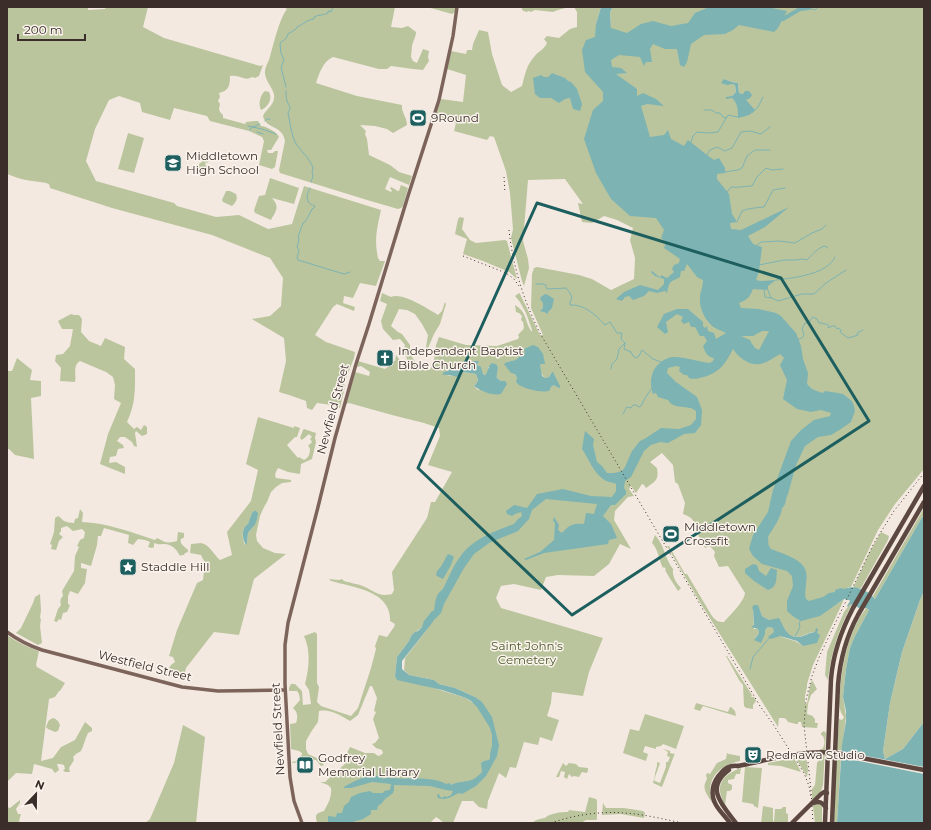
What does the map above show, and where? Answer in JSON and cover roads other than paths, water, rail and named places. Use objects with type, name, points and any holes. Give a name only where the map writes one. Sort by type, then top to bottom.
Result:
[{"type":"highway","points":[[825,823],[831,687],[833,664],[840,636],[863,589],[924,486]]},
{"type":"highway","points":[[832,823],[838,685],[842,655],[854,623],[924,502]]},
{"type":"highway","points":[[730,823],[716,804],[712,790],[715,781],[721,772],[734,765],[738,766],[798,754],[823,752],[836,753],[924,770]]},
{"type":"highway","points":[[736,823],[720,803],[717,789],[718,783],[722,776],[738,766]]},
{"type":"highway","points":[[792,823],[819,797],[826,793],[833,792]]},
{"type":"highway","points":[[813,802],[821,802],[826,808]]},
{"type":"main road","name":"Newfield Street","points":[[302,823],[296,808],[291,784],[285,690],[285,640],[289,618],[354,368],[437,107],[452,40],[457,7]]},
{"type":"main road","name":"Westfield Street","points":[[7,632],[17,639],[42,650],[182,687],[218,691],[285,690]]},
{"type":"water","points":[[601,7],[613,7],[610,12],[611,28],[627,33],[641,24],[653,21],[671,26],[688,23],[695,13],[709,7],[767,7],[787,11],[778,28],[774,32],[739,25],[725,34],[704,35],[691,44],[687,62],[684,67],[680,65],[677,49],[665,49],[653,44],[650,49],[652,62],[646,62],[644,66],[640,57],[619,55],[611,60],[612,67],[621,68],[627,73],[616,74],[637,89],[637,96],[643,93],[656,99],[664,106],[647,104],[641,106],[650,137],[664,135],[668,130],[671,139],[684,146],[688,140],[714,160],[719,158],[725,168],[725,173],[717,174],[717,179],[729,194],[732,214],[737,222],[730,223],[731,229],[741,230],[789,207],[765,227],[748,236],[753,244],[762,247],[759,271],[756,280],[776,280],[768,286],[768,290],[753,289],[748,298],[739,303],[741,308],[759,309],[776,313],[781,316],[796,333],[801,346],[803,359],[808,373],[807,384],[814,390],[823,393],[825,391],[843,394],[852,401],[855,411],[851,422],[841,429],[831,435],[818,437],[805,446],[796,465],[785,505],[782,508],[779,518],[768,537],[771,549],[794,558],[804,567],[807,579],[805,597],[809,601],[823,597],[841,588],[844,589],[852,587],[869,593],[875,599],[924,514],[924,591],[902,652],[890,703],[883,751],[885,759],[903,749],[924,722],[924,823],[837,823],[842,745],[846,721],[846,711],[843,697],[846,669],[850,648],[869,610],[866,608],[859,608],[852,604],[848,607],[847,606],[850,601],[844,599],[820,616],[801,621],[787,611],[787,601],[793,586],[792,576],[787,571],[762,564],[753,556],[749,549],[753,535],[768,512],[773,490],[791,441],[801,430],[814,420],[830,416],[831,413],[821,410],[811,412],[797,409],[783,399],[787,380],[780,365],[784,358],[780,354],[765,363],[752,364],[744,360],[733,349],[728,359],[718,370],[704,377],[691,379],[679,371],[680,367],[676,366],[668,368],[667,373],[676,382],[697,397],[702,410],[701,425],[695,433],[684,434],[668,443],[660,442],[651,445],[644,451],[631,477],[625,481],[624,488],[626,494],[615,505],[611,505],[603,516],[611,524],[617,538],[609,540],[608,544],[544,553],[526,560],[524,559],[540,552],[554,540],[554,517],[559,525],[558,530],[562,533],[572,525],[584,524],[586,513],[594,514],[597,504],[546,499],[532,510],[529,519],[518,531],[489,543],[474,554],[464,568],[444,604],[441,613],[402,661],[402,669],[409,675],[434,680],[439,684],[455,688],[475,697],[482,702],[492,717],[499,745],[497,756],[486,776],[476,786],[462,794],[459,793],[444,799],[438,798],[438,794],[443,798],[444,796],[447,797],[451,795],[453,791],[430,786],[394,785],[393,793],[378,806],[377,810],[371,810],[371,814],[363,819],[351,823],[328,823],[328,816],[336,817],[337,813],[342,813],[344,806],[349,802],[351,797],[370,791],[373,793],[383,793],[384,791],[390,790],[391,784],[372,782],[351,788],[344,788],[361,778],[375,775],[384,779],[387,777],[401,779],[425,779],[439,781],[446,784],[450,783],[451,785],[472,780],[482,772],[481,763],[489,760],[490,758],[492,735],[490,728],[477,707],[466,698],[442,690],[397,680],[395,676],[397,657],[411,636],[422,627],[424,621],[432,611],[434,611],[437,596],[444,588],[455,564],[465,551],[477,540],[514,524],[522,516],[521,512],[512,516],[507,514],[506,511],[514,505],[527,508],[537,494],[563,489],[591,496],[612,497],[616,491],[616,484],[606,481],[600,476],[582,449],[585,431],[594,439],[593,445],[597,462],[607,473],[614,473],[622,471],[632,451],[640,441],[661,428],[679,429],[691,425],[696,419],[696,411],[691,408],[675,406],[668,400],[658,397],[656,393],[653,394],[651,384],[652,375],[657,366],[663,361],[672,357],[681,357],[710,363],[714,358],[707,354],[703,346],[707,341],[704,336],[700,336],[695,327],[691,327],[689,322],[684,324],[681,321],[683,317],[677,314],[666,322],[668,332],[665,334],[657,327],[664,314],[677,309],[688,309],[703,322],[703,326],[705,328],[707,326],[708,331],[714,333],[716,339],[726,333],[716,329],[704,315],[700,302],[703,280],[697,277],[687,264],[684,271],[681,271],[680,277],[670,282],[667,293],[665,291],[657,293],[649,291],[644,296],[633,300],[629,296],[625,297],[622,301],[616,299],[624,292],[640,285],[658,290],[664,284],[664,279],[655,276],[651,272],[652,271],[658,276],[661,277],[661,275],[667,278],[674,272],[672,269],[674,265],[679,263],[680,259],[664,248],[666,242],[661,238],[664,230],[656,218],[630,216],[611,199],[596,173],[584,139],[593,110],[603,101],[603,92],[585,72],[582,50],[586,40],[595,37],[596,24]],"holes":[[[762,331],[769,331],[759,350],[755,348],[750,340],[741,336],[753,336]]]},
{"type":"water","points":[[552,73],[565,78],[577,89],[582,104],[580,111],[573,109],[570,98],[559,103],[551,98],[540,98],[535,94],[533,78],[541,75],[548,77]]},
{"type":"water","points":[[724,79],[738,83],[739,93],[743,94],[745,91],[749,91],[752,95],[746,100],[755,110],[749,115],[738,118],[737,105],[732,98],[726,99],[726,97],[732,96],[736,92],[735,85],[721,83]]},
{"type":"water","points":[[545,294],[554,299],[552,308],[548,314],[540,311],[543,308],[543,303],[540,299]]},
{"type":"water","points":[[533,345],[538,347],[543,354],[545,364],[540,364],[542,376],[545,378],[549,377],[553,372],[560,388],[554,385],[548,391],[536,391],[520,386],[516,382],[517,378],[515,374],[511,373],[504,364],[516,360],[525,353],[524,349]]},
{"type":"water","points":[[468,361],[479,361],[477,365],[481,367],[483,374],[485,375],[492,363],[497,365],[497,378],[501,381],[505,381],[507,384],[501,394],[487,393],[474,386],[478,380],[476,374],[460,372],[460,377],[442,375],[450,369],[455,369],[459,366],[464,367]]},
{"type":"water","points":[[254,511],[258,513],[257,520],[248,533],[246,545],[243,537],[243,531]]},
{"type":"water","points":[[448,554],[454,557],[443,579],[436,575]]},
{"type":"water","points":[[753,564],[757,565],[759,571],[766,576],[771,568],[777,570],[776,582],[771,589],[768,590],[745,573],[745,569]]},
{"type":"water","points":[[754,605],[758,605],[762,616],[769,620],[779,618],[786,631],[792,636],[799,637],[815,632],[816,628],[818,629],[817,633],[820,635],[817,643],[803,646],[797,641],[780,636],[771,639],[768,637],[774,632],[773,628],[768,627],[765,630],[761,643],[754,640],[759,633],[758,629],[751,627],[754,625],[752,608]]},
{"type":"waterway","points":[[286,87],[281,67],[284,60],[281,53],[281,42],[286,39],[288,34],[297,27],[314,19],[316,16],[326,14],[328,11],[331,12],[333,7]]},
{"type":"waterway","points":[[809,8],[815,10],[818,7]]},
{"type":"waterway","points":[[778,19],[783,19],[800,9],[809,8]]},
{"type":"waterway","points":[[286,91],[290,108],[288,113],[295,142],[310,161],[313,168],[311,182]]},
{"type":"waterway","points":[[752,113],[758,107],[763,97]]},
{"type":"waterway","points":[[704,110],[720,113],[726,118]]},
{"type":"waterway","points":[[691,142],[693,136],[697,132],[718,132],[728,115],[738,117],[744,116]]},
{"type":"waterway","points":[[265,121],[270,119]]},
{"type":"waterway","points":[[250,130],[251,128],[260,124]]},
{"type":"waterway","points":[[248,126],[276,134]]},
{"type":"waterway","points":[[706,156],[710,150],[717,147],[725,151],[732,148],[741,132],[750,131],[761,134],[770,127]]},
{"type":"waterway","points":[[257,132],[263,134]]},
{"type":"waterway","points":[[724,172],[742,168],[747,156],[755,150],[770,150]]},
{"type":"waterway","points":[[727,192],[731,187],[752,186],[757,177],[766,168],[772,170],[783,169]]},
{"type":"waterway","points":[[310,188],[307,199],[309,203],[315,207],[303,223],[298,237],[299,240],[297,247],[299,250],[297,258],[298,260],[344,274],[350,272]]},
{"type":"waterway","points":[[737,222],[742,211],[764,207],[773,190],[785,188]]},
{"type":"waterway","points":[[757,245],[761,242],[779,241],[795,243],[822,229],[826,225]]},
{"type":"waterway","points":[[759,265],[784,260],[807,260],[820,248],[825,246],[828,248]]},
{"type":"waterway","points":[[776,280],[800,277],[817,272],[825,268],[835,257]]},
{"type":"waterway","points":[[764,290],[765,297],[778,301],[802,294],[814,294],[826,283],[846,270]]},
{"type":"waterway","points":[[536,284],[546,285],[546,288],[548,289],[566,288],[572,298],[570,305],[585,308],[594,314],[605,325],[610,322],[617,333],[622,333],[621,339],[625,343],[624,349],[631,352],[636,358],[642,350],[653,359],[661,362]]},
{"type":"waterway","points":[[768,290],[771,298]]},
{"type":"waterway","points":[[797,339],[803,337],[804,334],[802,329],[805,323],[809,323],[813,317],[817,319],[819,323],[827,324],[829,326],[828,328],[835,326],[848,338],[858,335],[857,333],[863,330]]},
{"type":"waterway","points":[[611,369],[612,364],[617,359],[619,349],[625,343]]},
{"type":"waterway","points":[[623,414],[627,407],[631,408],[633,405],[639,407],[641,406],[652,388]]},
{"type":"waterway","points":[[795,637],[800,627],[799,623],[801,620]]},
{"type":"waterway","points":[[750,669],[753,657],[770,637]]},
{"type":"railway","points":[[504,177],[505,193]]},
{"type":"railway","points":[[509,230],[516,271],[529,310],[541,335],[760,706],[804,773],[809,786],[811,798]]},
{"type":"railway","points":[[463,256],[506,273],[514,279],[519,286]]},
{"type":"railway","points":[[813,823],[804,725],[806,700],[812,676],[820,655],[874,543],[894,511],[924,473]]},
{"type":"railway","points":[[551,823],[587,814],[606,813],[631,814],[682,823]]},
{"type":"place","name":"9Round","points":[[418,118]]},
{"type":"place","name":"Middletown High School","points":[[173,163]]},
{"type":"place","name":"Independent Baptist Bible Church","points":[[385,358]]},
{"type":"place","name":"Middletown Crossfit","points":[[671,534]]},
{"type":"place","name":"Staddle Hill","points":[[128,567]]},
{"type":"place","name":"Rednawa Studio","points":[[753,755]]},
{"type":"place","name":"Godfrey Memorial Library","points":[[305,765]]},
{"type":"park label","name":"Saint John's Cemetery","points":[[527,653]]}]
